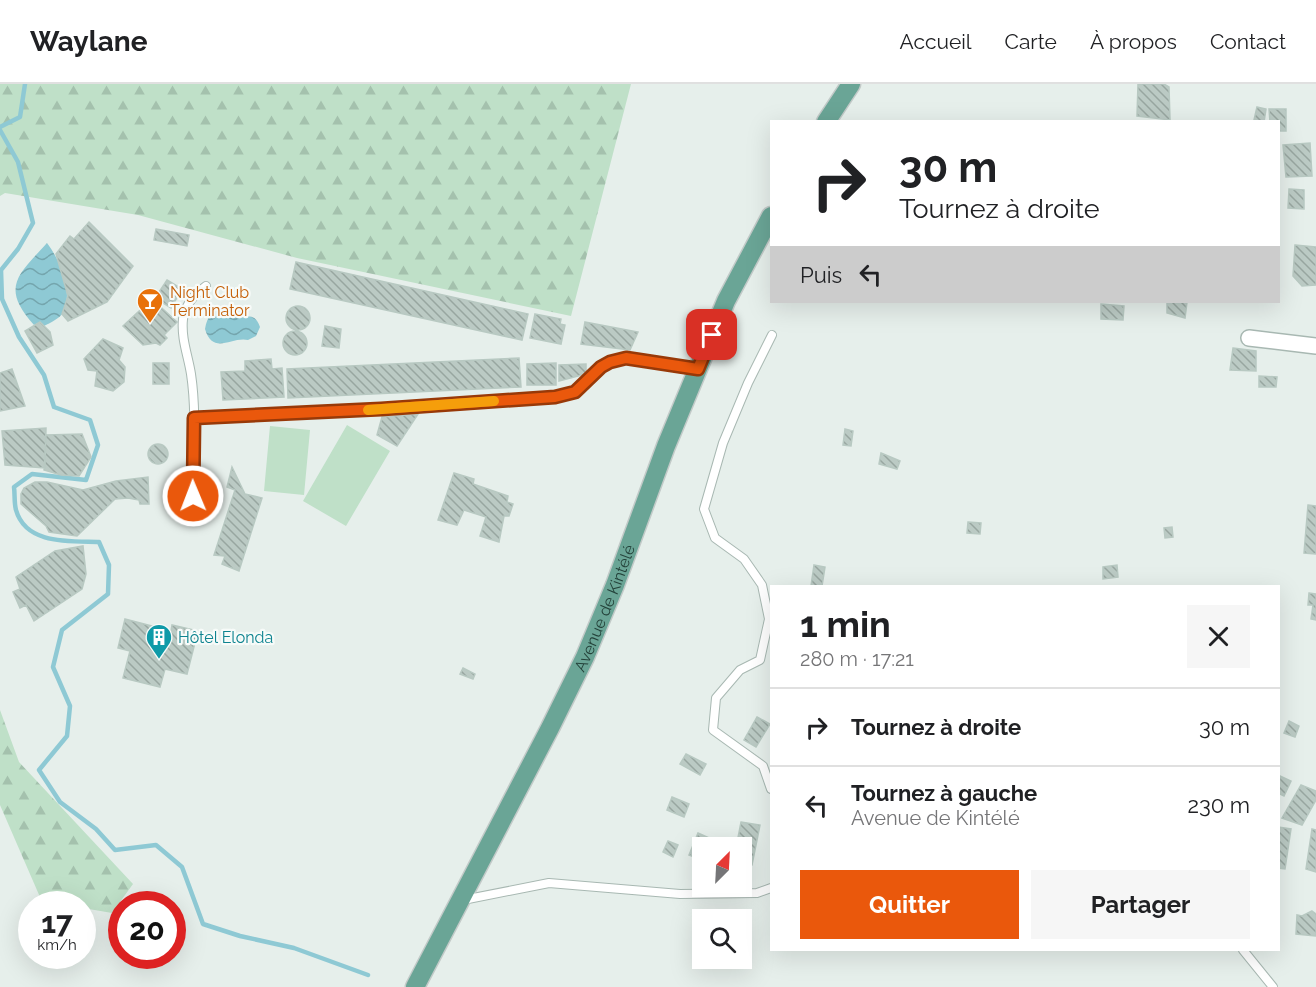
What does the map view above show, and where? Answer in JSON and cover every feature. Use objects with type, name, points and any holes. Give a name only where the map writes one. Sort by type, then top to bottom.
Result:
[{"type":"main road","points":[[827,120],[851,84]]},
{"type":"main road","name":"Avenue de Kintélé","points":[[415,987],[585,657],[615,585],[666,446],[726,301],[770,218]]},
{"type":"street","points":[[1249,338],[1316,346]]},
{"type":"lane","points":[[193,496],[194,418],[191,374],[182,338],[184,317],[192,297],[206,286]]},
{"type":"lane","points":[[770,786],[763,766],[714,729],[716,698],[740,670],[760,660],[769,619],[762,585],[744,559],[715,538],[704,509],[723,443],[748,383],[772,336]]},
{"type":"lane","points":[[194,418],[381,409],[555,397],[575,392],[601,367],[626,358],[698,369]]},
{"type":"lane","points":[[460,901],[549,883],[680,894],[757,893],[770,888]]},
{"type":"lane","points":[[1244,951],[1273,987]]},
{"type":"green space","points":[[0,84],[631,84],[571,316],[297,258],[138,215],[5,193],[0,196]]},
{"type":"green space","points":[[347,425],[390,451],[346,526],[303,501]]},
{"type":"green space","points":[[270,426],[310,430],[304,495],[264,491]]},
{"type":"green space","points":[[0,710],[19,762],[133,884],[128,891],[108,891],[108,912],[96,910],[96,891],[37,891],[0,805]]},
{"type":"water","points":[[47,243],[61,267],[67,296],[63,313],[44,326],[40,322],[34,325],[18,301],[16,291],[21,273]]},
{"type":"water","points":[[225,308],[255,318],[260,327],[256,336],[248,340],[213,342],[205,329],[207,321],[214,312]]},
{"type":"building","points":[[1138,84],[1164,84],[1169,87],[1170,120],[1137,116]]},
{"type":"building","points":[[1257,107],[1266,109],[1264,120],[1254,120]]},
{"type":"building","points":[[1269,109],[1286,109],[1286,131],[1280,131],[1280,120],[1270,120]]},
{"type":"building","points":[[1310,143],[1312,176],[1286,177],[1283,145]]},
{"type":"building","points":[[1289,189],[1304,190],[1304,209],[1288,208]]},
{"type":"building","points":[[89,222],[133,266],[107,302],[68,321],[62,314],[68,296],[56,254],[70,236],[74,239]]},
{"type":"building","points":[[156,229],[189,235],[187,246],[154,240]]},
{"type":"building","points":[[1295,245],[1316,247],[1316,285],[1302,286],[1293,276]]},
{"type":"building","points":[[296,262],[528,314],[522,340],[290,289]]},
{"type":"building","points":[[167,280],[182,289],[171,308],[155,298]]},
{"type":"building","name":"Night Club Terminator","points":[[152,299],[177,322],[164,335],[167,338],[160,345],[156,343],[143,345],[123,326]]},
{"type":"building","points":[[1167,303],[1187,303],[1185,318],[1167,313]]},
{"type":"building","points":[[1101,304],[1124,306],[1123,320],[1101,319]]},
{"type":"building","points":[[298,306],[307,309],[310,318],[307,327],[298,330],[289,327],[286,318],[289,309]]},
{"type":"building","points":[[535,314],[561,319],[560,324],[565,325],[561,344],[530,338]]},
{"type":"building","points":[[40,322],[50,332],[53,345],[37,353],[25,331]]},
{"type":"building","points":[[585,322],[638,332],[630,350],[581,344]]},
{"type":"building","points":[[325,326],[341,329],[339,348],[322,346]]},
{"type":"building","points":[[295,331],[304,334],[307,343],[304,352],[295,355],[286,352],[283,343],[286,334]]},
{"type":"building","points":[[103,339],[123,348],[119,360],[125,367],[124,382],[113,391],[95,386],[97,371],[88,370],[84,359]]},
{"type":"building","points":[[1233,348],[1256,351],[1256,371],[1230,370]]},
{"type":"building","points":[[519,358],[521,387],[288,398],[287,369]]},
{"type":"building","points":[[271,359],[272,369],[282,368],[284,397],[223,400],[221,372],[245,371],[245,361]]},
{"type":"building","points":[[153,363],[169,363],[169,384],[153,384]]},
{"type":"building","points":[[556,363],[556,385],[527,385],[527,364]]},
{"type":"building","points":[[586,364],[586,374],[559,381],[559,365]]},
{"type":"building","points":[[12,369],[25,406],[0,411],[0,373]]},
{"type":"building","points":[[1259,376],[1277,377],[1276,387],[1259,387]]},
{"type":"building","points":[[418,414],[397,446],[377,435],[382,417]]},
{"type":"building","points":[[46,428],[45,468],[5,465],[2,431]]},
{"type":"building","points":[[845,429],[853,431],[851,446],[843,445]]},
{"type":"building","points":[[82,434],[91,457],[79,476],[61,475],[44,470],[46,435]]},
{"type":"building","points":[[158,444],[165,447],[168,454],[165,461],[158,464],[151,461],[148,454],[151,447]]},
{"type":"building","points":[[881,453],[900,461],[897,469],[879,464]]},
{"type":"building","points":[[232,467],[245,494],[262,498],[239,571],[222,564],[225,556],[214,555],[235,490],[227,487]]},
{"type":"building","points":[[454,473],[474,479],[473,484],[508,496],[507,502],[513,504],[509,516],[504,516],[499,542],[480,536],[486,517],[464,510],[457,525],[438,520]]},
{"type":"building","points":[[148,477],[149,504],[140,504],[139,500],[128,498],[115,499],[77,536],[49,532],[46,526],[21,504],[21,494],[24,488],[35,482],[47,482],[83,490],[116,481]]},
{"type":"building","points":[[1308,505],[1316,506],[1316,554],[1304,553]]},
{"type":"building","points":[[968,522],[981,523],[980,534],[967,533]]},
{"type":"building","points":[[1172,527],[1173,537],[1165,538],[1164,528]]},
{"type":"building","points":[[83,546],[86,574],[82,589],[34,621],[26,605],[20,608],[13,592],[20,589],[16,577],[55,551]]},
{"type":"building","points":[[814,565],[825,567],[822,585],[811,585]]},
{"type":"building","points":[[1117,565],[1118,577],[1103,579],[1103,567]]},
{"type":"building","points":[[1309,593],[1316,594],[1316,620],[1311,619],[1313,605],[1308,605]]},
{"type":"building","name":"Hôtel Elonda","points":[[125,619],[171,631],[172,625],[198,631],[187,674],[165,669],[160,687],[123,678],[130,651],[118,648]]},
{"type":"building","points":[[463,668],[475,674],[473,679],[460,674]]},
{"type":"building","points":[[757,717],[770,724],[756,747],[744,740]]},
{"type":"building","points":[[1289,721],[1299,726],[1295,737],[1284,733]]},
{"type":"building","points":[[686,754],[706,764],[700,775],[680,764]]},
{"type":"building","points":[[1280,776],[1291,781],[1284,796],[1280,794]]},
{"type":"building","points":[[1301,785],[1316,791],[1316,800],[1302,825],[1282,818]]},
{"type":"building","points":[[672,797],[689,804],[684,817],[667,810]]},
{"type":"building","points":[[741,822],[760,825],[752,865],[752,837],[738,837]]},
{"type":"building","points":[[1280,827],[1291,829],[1285,869],[1280,868]]},
{"type":"building","points":[[1312,829],[1316,830],[1316,872],[1306,869]]},
{"type":"building","points":[[668,841],[678,845],[673,857],[663,852]]},
{"type":"building","points":[[1312,911],[1316,914],[1316,936],[1296,934],[1297,915],[1302,916]]},
{"type":"waterway","points":[[0,127],[20,117],[25,84]]},
{"type":"waterway","points":[[0,130],[18,162],[33,223],[18,249],[1,270],[2,299],[19,337],[44,375],[54,407],[90,420],[98,445],[86,480],[32,474],[14,487],[16,510],[21,521],[29,530],[39,535],[63,541],[99,542],[109,565],[108,594],[62,630],[53,667],[70,706],[67,736],[39,770],[60,802],[96,829],[115,850],[156,845],[182,867],[203,924],[240,936],[294,948],[368,975]]},
{"type":"slow traffic","points":[[368,410],[494,401]]},
{"type":"place","name":"Night Club Terminator","points":[[150,324]]},
{"type":"place","name":"Hôtel Elonda","points":[[159,660]]},
{"type":"route","points":[[193,496],[194,418],[381,409],[555,397],[575,392],[601,367],[626,358],[698,369],[712,335]]}]
